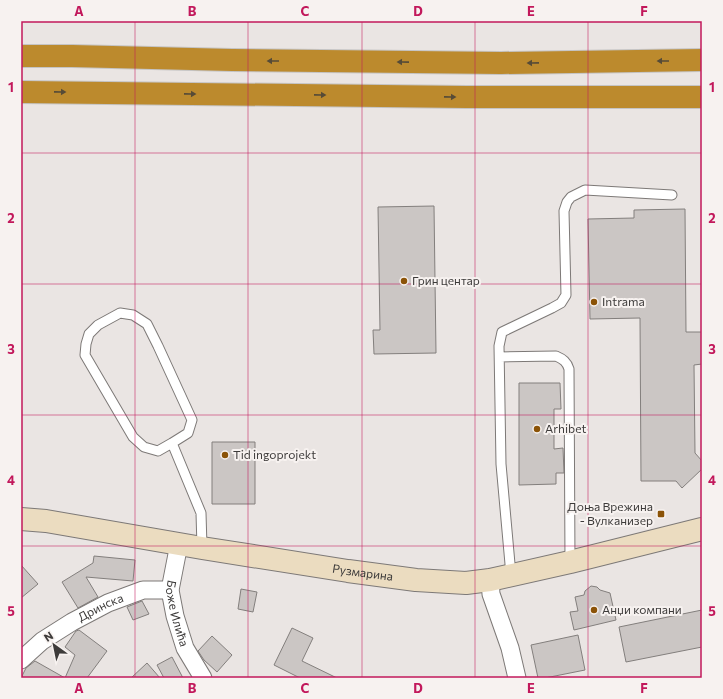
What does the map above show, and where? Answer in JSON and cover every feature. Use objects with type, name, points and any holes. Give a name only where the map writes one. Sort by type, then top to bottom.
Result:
[{"type":"highway","points":[[21,56],[501,63],[702,60]]},
{"type":"highway","points":[[21,92],[474,97],[702,97]]},
{"type":"main road","name":"Рузмарина","points":[[21,519],[46,521],[202,548],[416,580],[466,583],[490,580],[570,562],[702,528]]},
{"type":"street","name":"Боже Илића","points":[[179,544],[170,590],[175,616],[185,648],[203,678]]},
{"type":"street","points":[[490,580],[491,594],[510,648],[517,678]]},
{"type":"street","name":"Дринска","points":[[21,660],[48,637],[72,622],[108,603],[143,590],[170,590]]},
{"type":"lane","points":[[511,575],[501,464],[499,346],[502,332],[557,306],[566,295],[564,211],[567,202],[571,197],[585,190],[672,195]]},
{"type":"lane","points":[[120,313],[133,315],[147,324],[192,420],[188,433],[172,443],[158,451],[144,447],[133,437],[85,355],[88,334],[98,325],[120,313]]},
{"type":"lane","points":[[500,357],[556,356],[567,363],[569,369],[570,562]]},
{"type":"lane","points":[[172,443],[201,513],[202,548]]},
{"type":"building","points":[[434,206],[436,353],[374,354],[373,330],[380,330],[378,207]]},
{"type":"building","points":[[685,209],[686,332],[702,332],[702,364],[694,365],[695,453],[702,461],[702,469],[682,488],[676,481],[641,481],[640,318],[590,319],[588,219],[634,218],[634,210]]},
{"type":"building","name":"Arhibet","points":[[519,383],[560,383],[561,409],[554,409],[554,449],[563,448],[564,473],[556,473],[556,484],[519,485]]},
{"type":"building","points":[[212,442],[255,442],[255,504],[212,504]]},
{"type":"building","points":[[94,556],[135,560],[133,581],[86,577],[98,597],[78,608],[62,582],[93,563]]},
{"type":"building","points":[[21,565],[38,584],[21,598]]},
{"type":"building","points":[[591,586],[610,593],[616,620],[574,630],[570,612],[578,611],[575,597],[584,595],[585,591]]},
{"type":"building","points":[[241,589],[257,592],[253,612],[238,609]]},
{"type":"building","points":[[142,601],[149,614],[133,620],[127,607]]},
{"type":"building","points":[[702,610],[702,647],[626,662],[619,627]]},
{"type":"building","points":[[292,628],[313,638],[302,661],[337,678],[300,678],[274,665]]},
{"type":"building","points":[[79,630],[107,651],[87,678],[65,678],[75,655],[65,647],[76,631]]},
{"type":"building","points":[[578,635],[585,670],[538,678],[531,645]]},
{"type":"building","points":[[212,636],[232,655],[217,672],[204,660],[198,651]]},
{"type":"building","points":[[172,657],[183,678],[164,678],[157,665]]},
{"type":"building","points":[[35,661],[65,678],[21,678],[26,668]]},
{"type":"building","points":[[147,663],[160,678],[131,678]]},
{"type":"place","name":"Грин центар","points":[[404,281]]},
{"type":"place","name":"Intrama","points":[[594,302]]},
{"type":"place","name":"Arhibet","points":[[537,429]]},
{"type":"place","name":"Tid ingoprojekt","points":[[225,455]]},
{"type":"place","name":"Доња Врежина - Вулканизер","points":[[661,514]]},
{"type":"place","name":"Анџи компани","points":[[594,610]]}]
